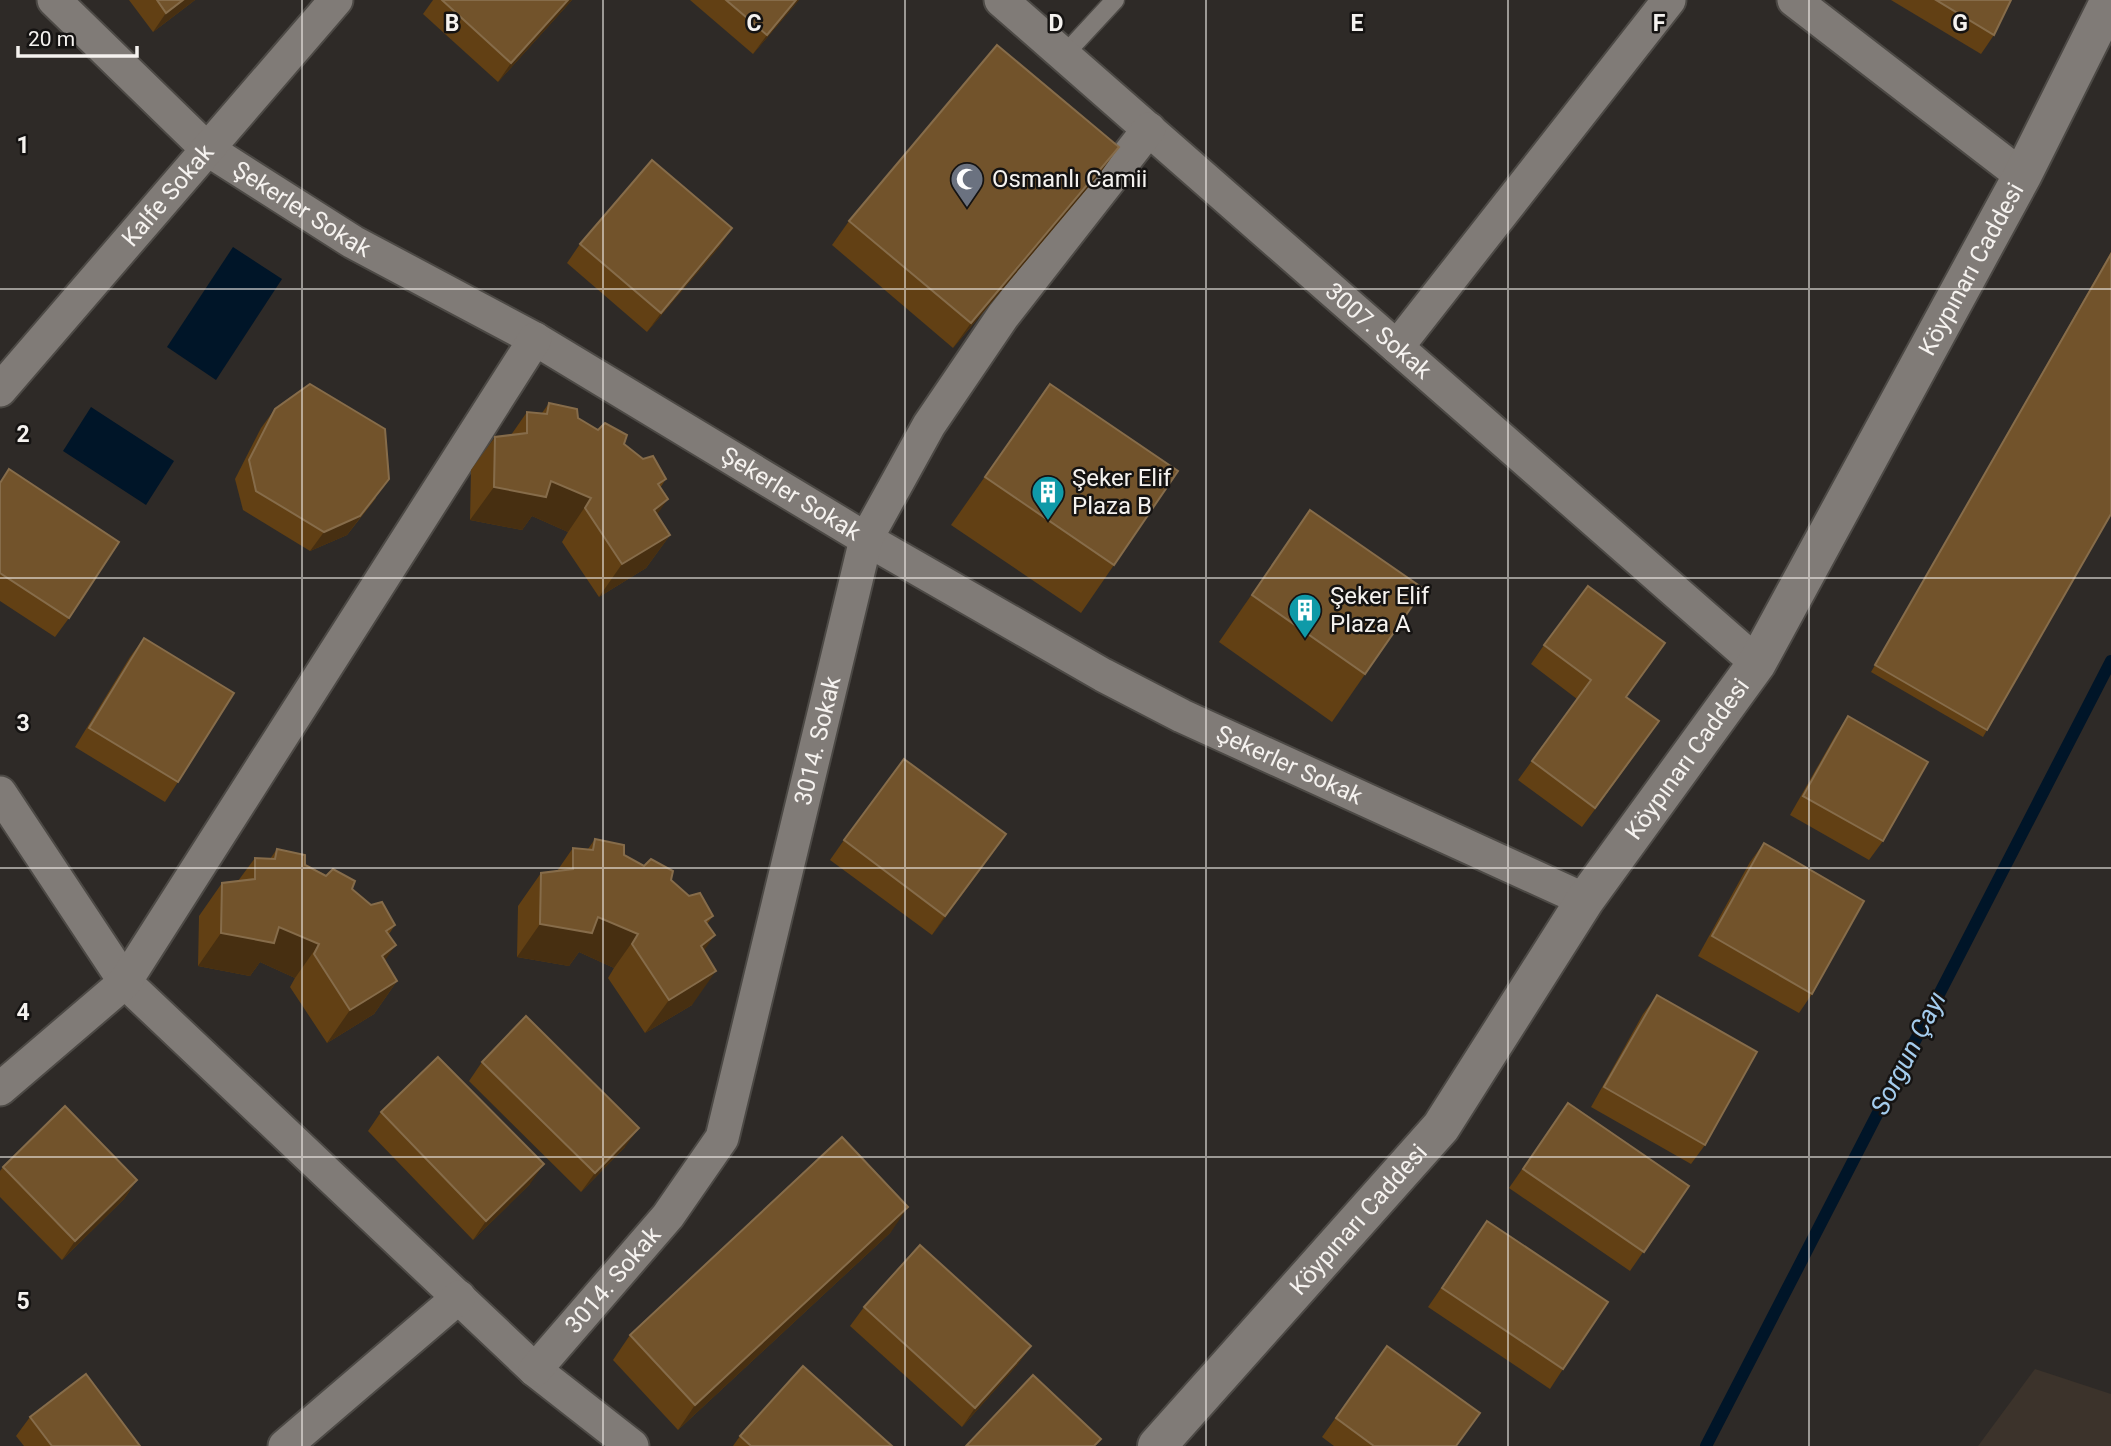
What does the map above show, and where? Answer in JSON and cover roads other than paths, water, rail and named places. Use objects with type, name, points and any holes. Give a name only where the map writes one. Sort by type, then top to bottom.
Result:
[{"type":"street","name":"Şekerler Sokak","points":[[54,0],[206,149],[353,242],[535,340],[866,540],[1103,676],[1182,716],[1585,900]]},
{"type":"street","name":"Kalfe Sokak","points":[[0,390],[336,0]]},
{"type":"street","name":"3007. Sokak","points":[[1001,0],[1757,663]]},
{"type":"street","points":[[1397,347],[1668,0]]},
{"type":"street","points":[[1794,0],[2022,176]]},
{"type":"street","name":"Köypınarı Caddesi","points":[[1157,1446],[1441,1127],[1585,900],[1757,663],[2022,176],[2110,0]]},
{"type":"street","name":"3014. Sokak","points":[[535,1370],[668,1216],[722,1138],[866,540],[929,425],[996,327],[1149,129]]},
{"type":"street","points":[[0,1089],[125,982],[535,340]]},
{"type":"street","points":[[0,793],[125,982],[535,1370],[632,1446]]},
{"type":"street","points":[[285,1446],[459,1297]]},
{"type":"lane","points":[[1064,55],[1115,0]]},
{"type":"water","points":[[233,247],[282,279],[216,380],[167,347]]},
{"type":"water","points":[[91,407],[174,461],[146,505],[63,451]]},
{"type":"waterway","name":"Sorgun Çayı","points":[[1706,1446],[2111,661]]},
{"type":"place","name":"Osmanlı Camii","points":[[967,209]]},
{"type":"place","name":"Şeker Elif Plaza B","points":[[1048,522]]},
{"type":"place","name":"Şeker Elif Plaza A","points":[[1305,640]]}]
